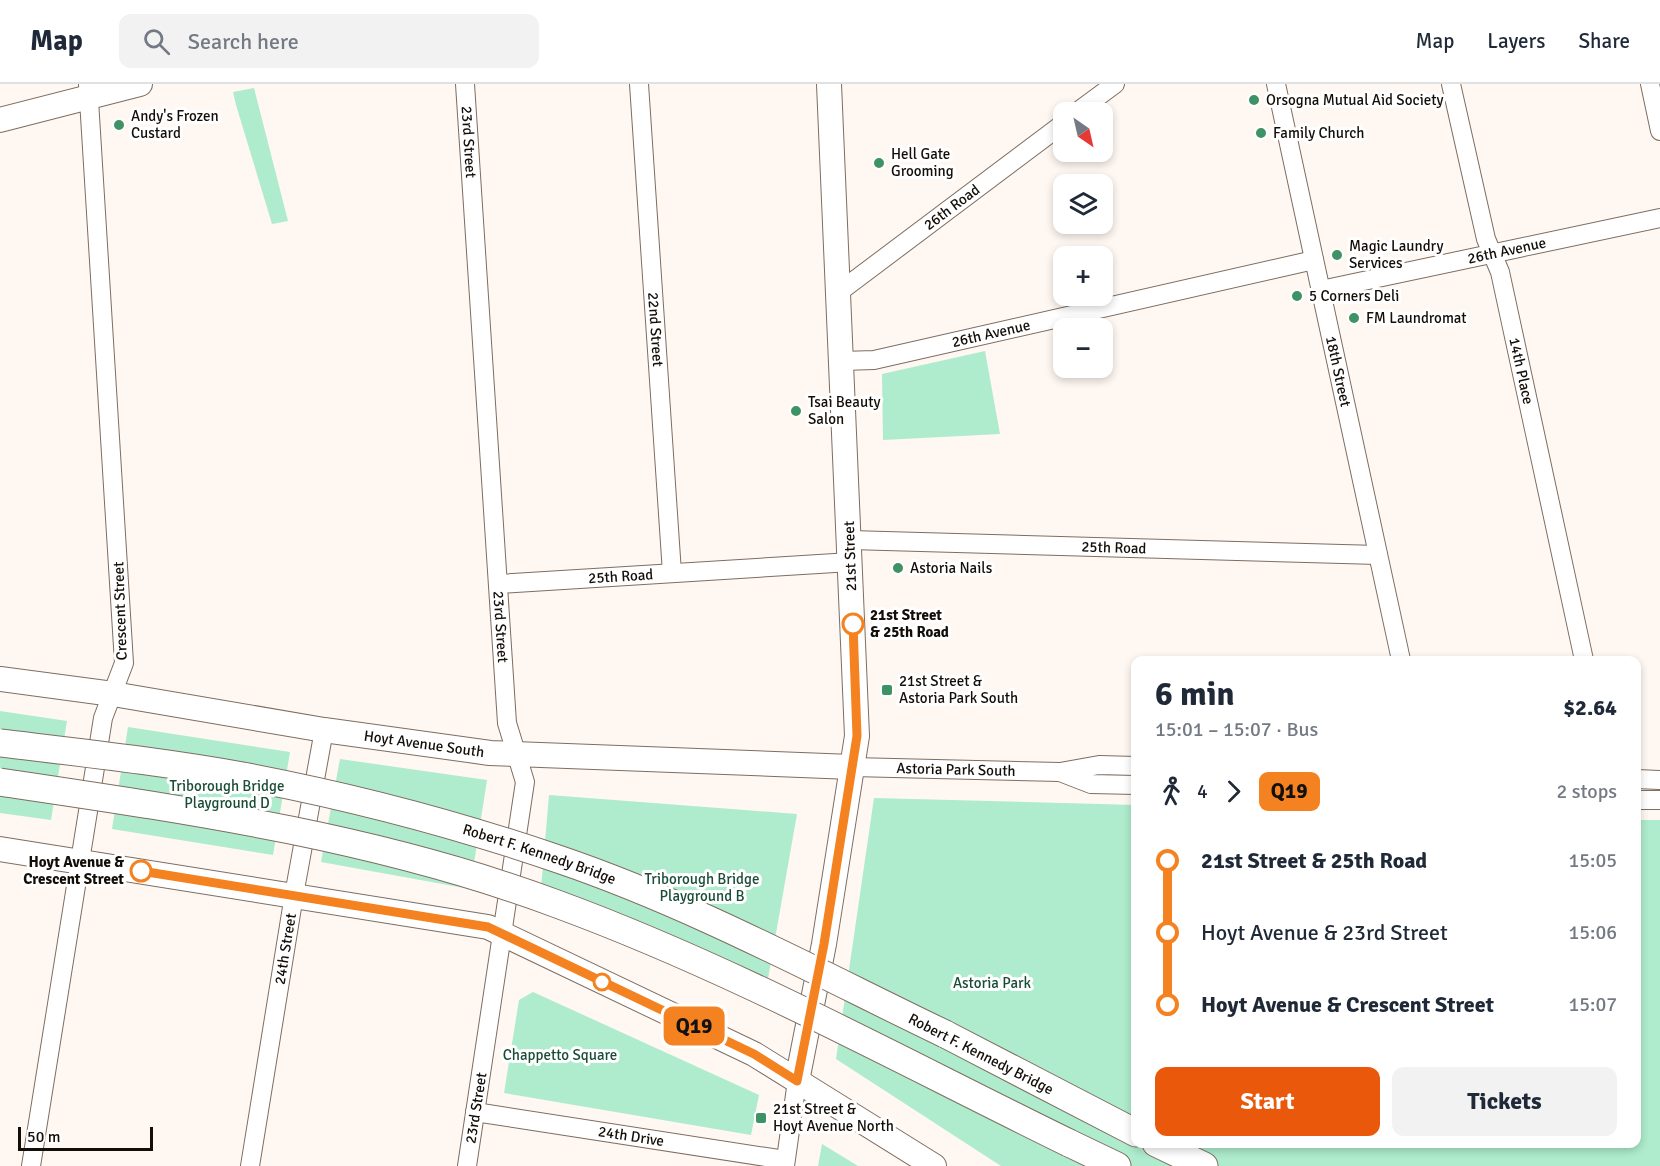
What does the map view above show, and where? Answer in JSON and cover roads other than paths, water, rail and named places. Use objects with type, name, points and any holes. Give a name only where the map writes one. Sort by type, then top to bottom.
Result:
[{"type":"highway","name":"Robert F. Kennedy Bridge","points":[[0,743],[181,766],[310,789],[436,820],[559,859],[633,888],[742,936],[945,1034],[1131,1130]]},
{"type":"highway","points":[[0,782],[187,810],[322,837],[431,864],[555,903],[733,979],[1117,1166]]},
{"type":"highway","points":[[1166,1148],[1204,1166]]},
{"type":"main road","points":[[0,120],[89,91],[140,84]]},
{"type":"main road","name":"21st Street","points":[[797,1081],[824,944],[857,736],[829,84]]},
{"type":"main road","name":"Hoyt Avenue South","points":[[0,679],[113,694],[324,730],[490,753],[852,766]]},
{"type":"main road","points":[[0,849],[294,895],[488,927],[504,932],[754,1054],[934,1166]]},
{"type":"street","name":"23rd Street","points":[[465,84],[507,723],[525,782],[467,1166]]},
{"type":"street","name":"22nd Street","points":[[639,84],[672,573]]},
{"type":"street","points":[[1091,102],[1115,84]]},
{"type":"street","name":"18th Street","points":[[1276,84],[1400,656]]},
{"type":"street","name":"14th Place","points":[[1451,84],[1486,239],[1500,272],[1583,656]]},
{"type":"street","points":[[1650,84],[1660,131]]},
{"type":"street","name":"Crescent Street","points":[[31,1166],[103,718],[124,663],[89,91]]},
{"type":"street","name":"26th Road","points":[[839,292],[1053,131]]},
{"type":"street","name":"26th Avenue","points":[[1321,290],[1660,218]]},
{"type":"street","name":"26th Avenue","points":[[842,361],[874,360],[1314,260]]},
{"type":"street","name":"25th Road","points":[[498,585],[672,573],[850,551],[1378,555]]},
{"type":"street","name":"24th Street","points":[[250,1166],[294,895],[324,730]]},
{"type":"street","name":"Astoria Park South","points":[[852,766],[1060,772],[1099,765],[1131,766]]},
{"type":"street","name":"Astoria Park South","points":[[1060,772],[1091,784],[1131,786]]},
{"type":"street","points":[[1641,779],[1660,780]]},
{"type":"street","points":[[1641,800],[1660,800]]},
{"type":"street","name":"21st Street","points":[[785,1163],[797,1081]]},
{"type":"street","name":"24th Drive","points":[[475,1112],[785,1163]]},
{"type":"place","name":"Orsogna Mutual Aid Society","points":[[1254,100]]},
{"type":"place","name":"Andy's Frozen Custard","points":[[119,125]]},
{"type":"place","name":"Family Church","points":[[1261,133]]},
{"type":"place","name":"Hell Gate Grooming","points":[[879,163]]},
{"type":"place","name":"Magic Laundry Services","points":[[1337,255]]},
{"type":"place","name":"5 Corners Deli","points":[[1297,296]]},
{"type":"place","name":"FM Laundromat","points":[[1354,318]]},
{"type":"place","name":"Tsai Beauty Salon","points":[[796,411]]},
{"type":"place","name":"Astoria Nails","points":[[898,568]]},
{"type":"place","name":"21st Street & 25th Road","points":[[853,624]]},
{"type":"place","name":"21st Street & Astoria Park South","points":[[887,690]]},
{"type":"place","name":"Hoyt Avenue & Crescent Street","points":[[141,871]]},
{"type":"place","name":"21st Street & Hoyt Avenue North","points":[[761,1118]]},
{"type":"park label","name":"Triborough Bridge Playground D","points":[[227,794]]},
{"type":"park label","name":"Triborough Bridge Playground B","points":[[702,888]]},
{"type":"park label","name":"Astoria Park","points":[[992,983]]},
{"type":"park label","name":"Chappetto Square","points":[[560,1055]]}]
